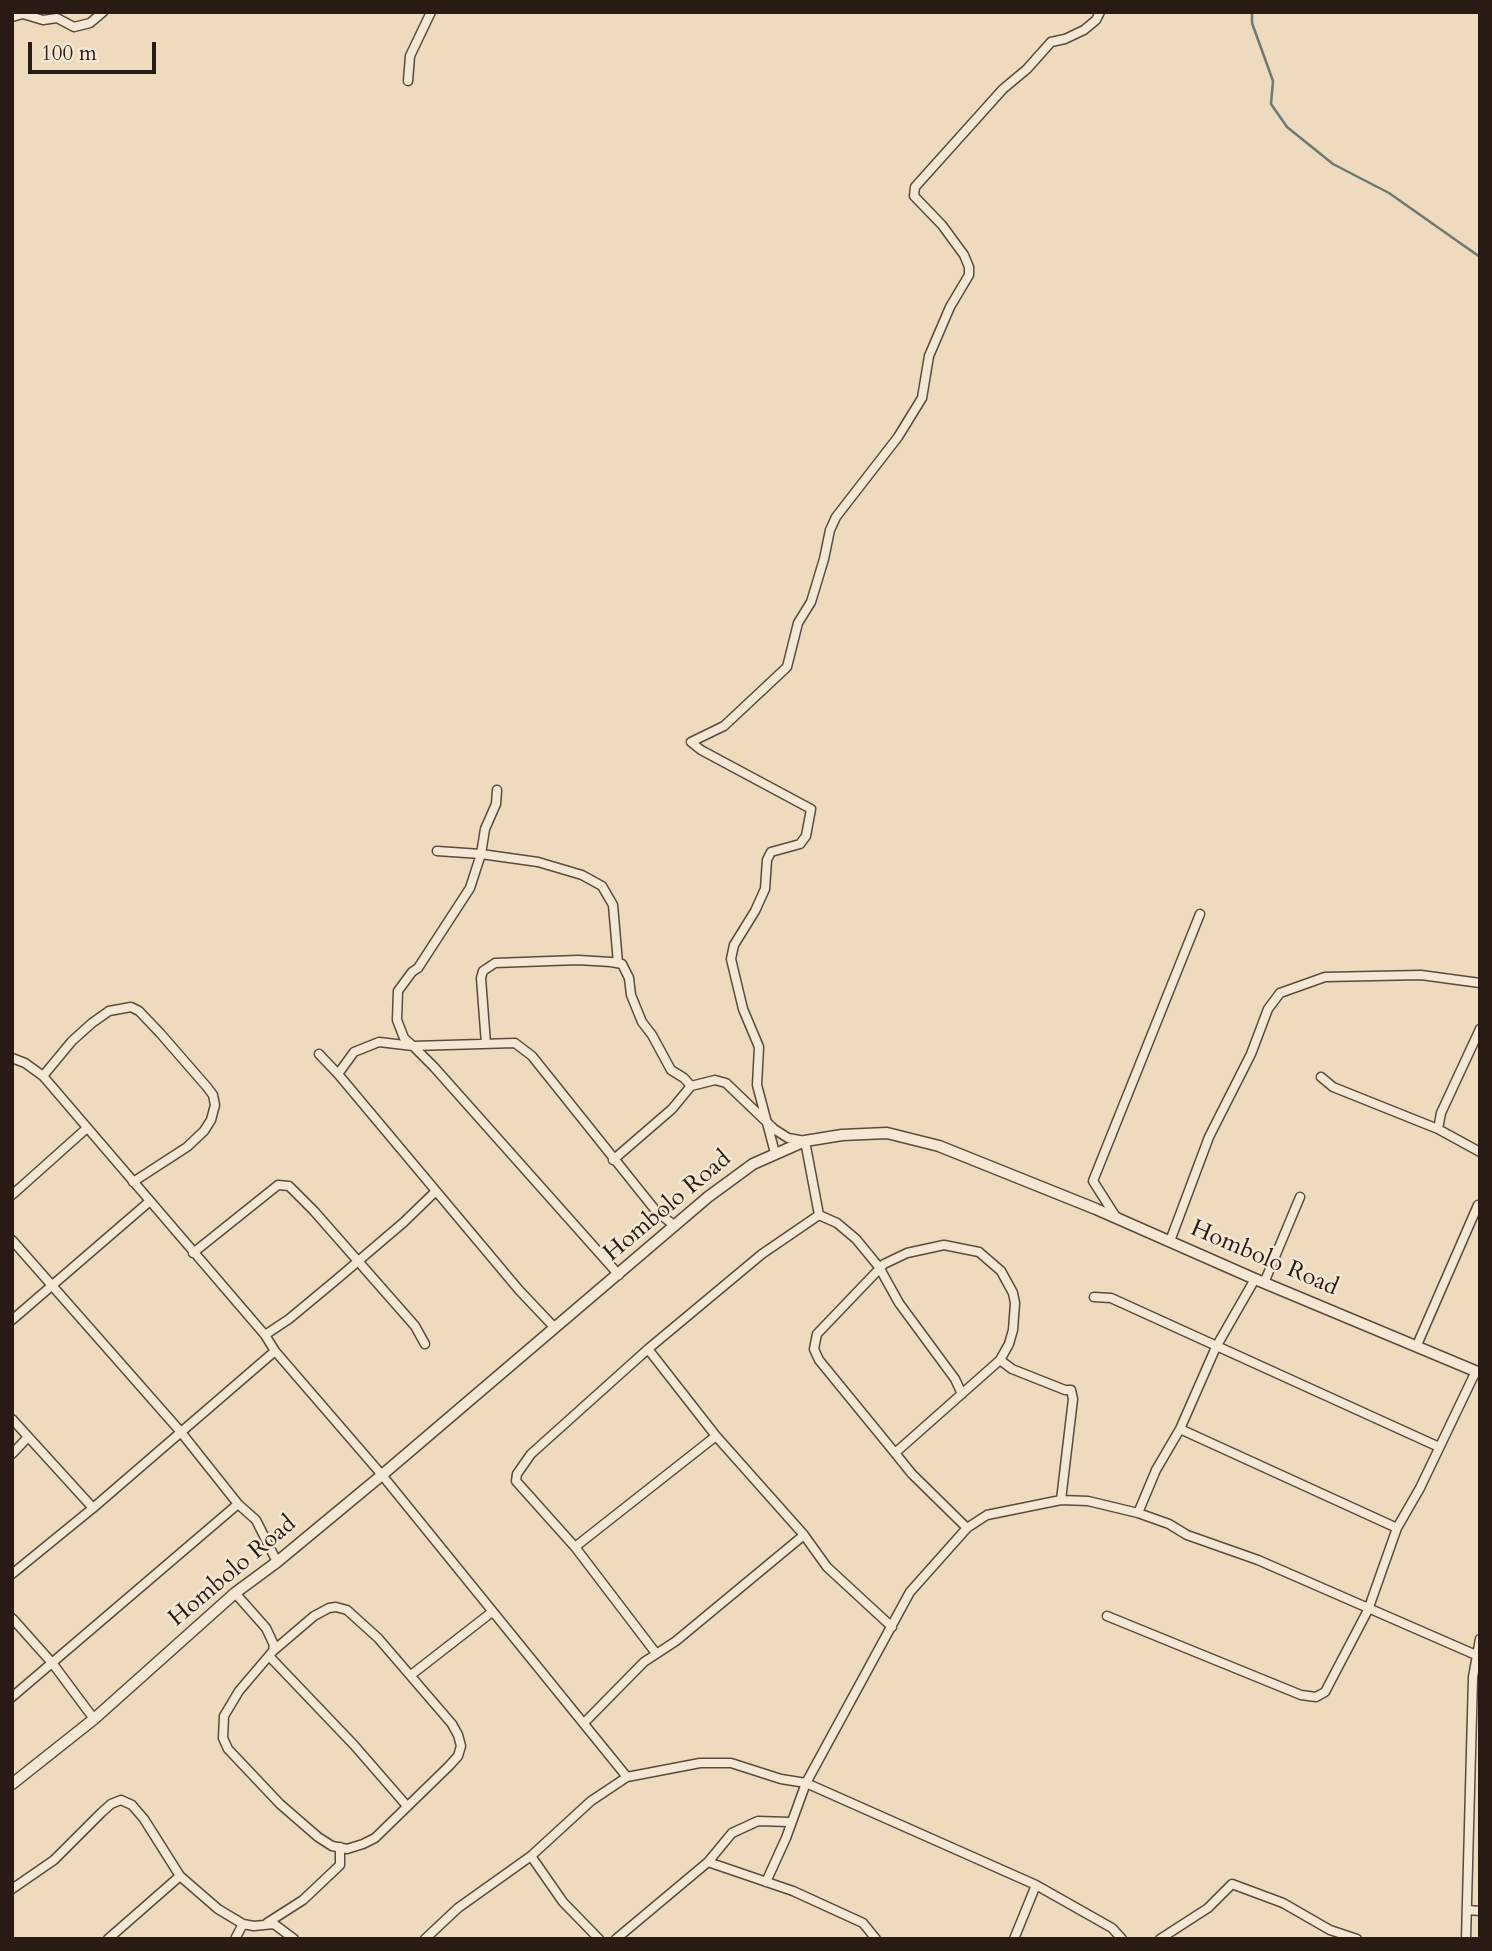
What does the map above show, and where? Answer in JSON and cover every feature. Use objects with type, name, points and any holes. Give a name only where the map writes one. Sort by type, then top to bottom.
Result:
[{"type":"street","points":[[12,17],[23,14],[43,20],[57,18],[69,26],[79,26],[94,20],[103,12]]},
{"type":"street","points":[[408,81],[410,56],[431,12]]},
{"type":"street","points":[[775,1153],[757,1085],[759,1047],[743,1009],[731,959],[734,946],[765,889],[767,860],[771,852],[800,844],[806,836],[811,808],[701,750],[691,742],[724,726],[787,667],[798,623],[811,602],[836,517],[898,437],[922,398],[929,356],[950,307],[969,275],[969,267],[964,255],[942,225],[914,196],[915,187],[1003,89],[1027,69],[1051,42],[1084,30],[1096,20],[1100,12]]},
{"type":"street","points":[[497,790],[496,804],[485,829],[481,854],[470,888],[418,968],[398,991],[397,1020],[404,1038],[434,1067],[619,1275]]},
{"type":"street","points":[[437,851],[538,862],[565,869],[602,886],[613,905],[618,963]]},
{"type":"street","points":[[1116,1217],[1093,1181],[1200,914]]},
{"type":"street","points":[[486,1044],[481,978],[483,971],[495,963],[578,960],[618,963],[622,964],[629,978],[631,995],[642,1022],[671,1070],[684,1077],[691,1086]]},
{"type":"street","points":[[1170,1241],[1209,1137],[1251,1054],[1268,1009],[1280,993],[1325,977],[1421,975],[1480,982]]},
{"type":"street","points":[[43,1076],[72,1041],[92,1023],[109,1011],[131,1007],[139,1011],[160,1033],[213,1095],[215,1105],[211,1120],[204,1131],[187,1147],[133,1182]]},
{"type":"street","points":[[1438,1129],[1441,1113],[1480,1028]]},
{"type":"street","points":[[338,1074],[354,1052],[379,1042],[413,1046],[515,1043],[532,1056],[656,1211],[675,1226]]},
{"type":"street","points":[[319,1054],[519,1290],[554,1326]]},
{"type":"street","points":[[12,1058],[25,1063],[43,1076],[265,1335],[275,1351],[382,1475],[627,1777]]},
{"type":"street","points":[[1321,1077],[1334,1087],[1438,1129],[1480,1152]]},
{"type":"street","points":[[613,1160],[672,1110],[691,1086],[715,1080],[726,1083],[765,1121],[788,1138],[805,1141],[819,1215]]},
{"type":"street","points":[[12,1195],[87,1128]]},
{"type":"street","name":"Hombolo Road","points":[[12,1784],[94,1719],[236,1593],[382,1475],[708,1197],[753,1164],[805,1141],[842,1135],[887,1133],[939,1146],[1116,1217],[1260,1281],[1478,1372]]},
{"type":"street","points":[[193,1253],[278,1185],[294,1188],[415,1326],[425,1344]]},
{"type":"street","points":[[265,1335],[289,1319],[404,1222],[436,1191]]},
{"type":"street","points":[[1138,1513],[1156,1470],[1180,1429],[1216,1346],[1260,1281],[1300,1197]]},
{"type":"street","points":[[12,1320],[149,1201]]},
{"type":"street","points":[[1417,1345],[1479,1203]]},
{"type":"street","points":[[819,1215],[848,1232],[879,1268],[899,1303],[955,1379],[962,1394]]},
{"type":"street","points":[[655,1652],[575,1547],[518,1486],[517,1474],[531,1454],[648,1349],[762,1254],[819,1215]]},
{"type":"street","points":[[12,1240],[180,1431],[238,1504],[256,1521],[277,1562]]},
{"type":"street","points":[[895,1453],[1000,1360],[1013,1330],[1015,1303],[1008,1281],[991,1261],[979,1252],[944,1245],[907,1253],[879,1268],[817,1334],[814,1349],[819,1360],[895,1453],[967,1528]]},
{"type":"street","points":[[1094,1297],[1111,1298],[1188,1331],[1439,1447]]},
{"type":"street","points":[[648,1349],[716,1436],[804,1535],[827,1567],[892,1627]]},
{"type":"street","points":[[12,1574],[275,1351]]},
{"type":"street","points":[[1000,1360],[1012,1369],[1071,1390],[1073,1399],[1061,1500]]},
{"type":"street","points":[[1107,1616],[1301,1695],[1316,1696],[1325,1692],[1368,1610],[1397,1528],[1478,1372]]},
{"type":"street","points":[[12,1419],[93,1508]]},
{"type":"street","points":[[1180,1429],[1397,1528]]},
{"type":"street","points":[[575,1547],[716,1436]]},
{"type":"street","points":[[12,1454],[28,1437]]},
{"type":"street","points":[[766,1882],[806,1783],[910,1592],[967,1528],[987,1515],[1061,1500],[1088,1501],[1138,1513],[1169,1524],[1187,1535],[1258,1560],[1476,1655]]},
{"type":"street","points":[[12,1697],[238,1504]]},
{"type":"street","points":[[584,1723],[655,1652],[676,1640],[804,1535]]},
{"type":"street","points":[[236,1593],[272,1637],[271,1654],[407,1806]]},
{"type":"street","points":[[328,1608],[347,1610],[411,1675],[452,1724],[461,1746],[458,1756],[375,1838],[346,1849],[318,1837],[294,1817],[243,1765],[228,1749],[223,1738],[224,1716],[229,1704],[271,1654],[314,1616],[328,1608]]},
{"type":"street","points":[[411,1675],[492,1612]]},
{"type":"street","points":[[12,1618],[53,1664],[94,1719]]},
{"type":"street","points":[[1466,1939],[1471,1742],[1476,1655],[1480,1639]]},
{"type":"street","points":[[425,1939],[458,1908],[531,1856],[591,1801],[627,1777],[700,1763],[731,1763],[781,1779],[806,1783],[1036,1885],[1112,1928],[1122,1939]]},
{"type":"street","points":[[12,1889],[54,1860],[111,1804],[121,1800],[132,1805],[144,1819],[180,1876],[218,1909],[243,1924],[254,1926],[267,1923],[303,1900],[340,1865],[340,1847]]},
{"type":"street","points":[[616,1939],[708,1862],[732,1833],[758,1821],[790,1822]]},
{"type":"street","points":[[531,1856],[563,1902],[599,1939]]},
{"type":"street","points":[[708,1862],[793,1891],[863,1923],[876,1939]]},
{"type":"street","points":[[108,1939],[180,1876]]},
{"type":"street","points":[[1160,1939],[1208,1908],[1232,1884],[1283,1903],[1330,1930],[1357,1939]]},
{"type":"street","points":[[1014,1939],[1036,1885]]},
{"type":"street","points":[[1468,1910],[1480,1911]]},
{"type":"street","points":[[267,1923],[279,1926],[294,1939]]},
{"type":"street","points":[[235,1939],[243,1924]]},
{"type":"waterway","points":[[1252,12],[1252,23],[1273,81],[1271,104],[1287,127],[1333,164],[1389,193],[1480,257]]}]
